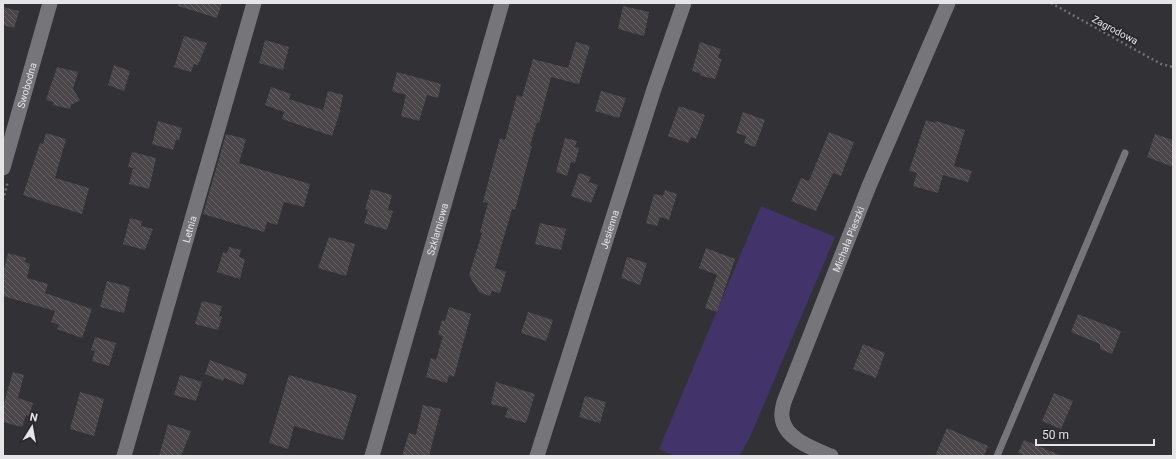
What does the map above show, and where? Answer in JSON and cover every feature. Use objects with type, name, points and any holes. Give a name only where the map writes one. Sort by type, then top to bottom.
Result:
[{"type":"street","name":"Swobodna","points":[[3,168],[7,142],[50,3]]},
{"type":"street","name":"Letnia","points":[[124,456],[254,3]]},
{"type":"street","name":"Szklarniowa","points":[[372,456],[502,3]]},
{"type":"street","name":"Jesienna","points":[[537,456],[654,89],[684,3]]},
{"type":"street","name":"Michała Pieszki","points":[[831,456],[796,440],[785,428],[782,417],[784,402],[869,186],[948,3]]},
{"type":"lane","points":[[997,456],[1125,153]]},
{"type":"path","name":"Zagrodowa","points":[[1051,3],[1161,64],[1173,67]]},
{"type":"shaded area","points":[[761,206],[835,237],[750,437],[739,456],[675,456],[659,449]]},
{"type":"building","points":[[179,3],[222,3],[217,18],[178,6]]},
{"type":"building","points":[[623,6],[649,12],[644,36],[618,29]]},
{"type":"building","points":[[3,7],[19,11],[14,28],[3,25]]},
{"type":"building","points":[[184,36],[207,43],[198,65],[194,64],[191,72],[174,67]]},
{"type":"building","points":[[265,40],[289,47],[283,70],[259,63]]},
{"type":"building","points":[[576,42],[590,46],[579,84],[551,77],[539,123],[537,122],[530,146],[532,146],[515,210],[512,209],[495,268],[506,272],[500,293],[492,291],[490,296],[479,292],[469,275],[482,233],[480,232],[488,203],[483,202],[500,138],[505,140],[517,95],[522,97],[533,59],[568,68]]},
{"type":"building","points":[[700,42],[721,49],[718,58],[722,59],[715,79],[701,76],[699,73],[692,71]]},
{"type":"building","points":[[114,65],[130,71],[124,91],[108,85]]},
{"type":"building","points":[[57,67],[78,72],[73,89],[80,100],[71,105],[70,109],[53,105],[54,102],[46,100]]},
{"type":"building","points":[[397,72],[441,84],[438,98],[427,95],[419,121],[401,116],[406,95],[392,91]]},
{"type":"building","points":[[271,87],[291,94],[289,99],[323,110],[328,91],[343,95],[339,115],[332,136],[282,119],[284,112],[265,105]]},
{"type":"building","points":[[601,91],[626,98],[619,118],[595,111]]},
{"type":"building","points":[[679,106],[705,115],[696,139],[691,137],[688,143],[668,136]]},
{"type":"building","points":[[743,112],[765,120],[755,147],[744,143],[746,136],[736,133]]},
{"type":"building","points":[[926,120],[935,123],[936,121],[965,130],[954,166],[972,171],[968,182],[943,175],[938,193],[913,186],[917,173],[909,171]]},
{"type":"building","points":[[158,121],[182,128],[179,140],[176,140],[173,150],[152,144]]},
{"type":"building","points":[[829,132],[854,142],[841,176],[833,173],[816,211],[791,201],[801,178],[809,181]]},
{"type":"building","points":[[46,133],[66,139],[55,178],[89,188],[82,214],[23,195],[40,143],[43,144]]},
{"type":"building","points":[[226,134],[246,139],[239,163],[310,184],[304,207],[284,202],[277,225],[267,222],[264,232],[203,214]]},
{"type":"building","points":[[1155,134],[1173,140],[1173,167],[1147,157]]},
{"type":"building","points":[[565,138],[577,141],[575,147],[579,148],[575,163],[571,162],[567,176],[556,172]]},
{"type":"building","points":[[132,152],[156,158],[149,189],[129,184],[133,168],[128,167]]},
{"type":"building","points":[[579,173],[591,177],[589,182],[598,185],[591,203],[571,196]]},
{"type":"building","points":[[371,189],[392,195],[388,210],[393,211],[387,230],[364,223],[368,210],[365,209]]},
{"type":"building","points":[[665,190],[677,194],[669,220],[660,217],[657,226],[646,223],[654,194],[663,196]]},
{"type":"building","points":[[130,218],[142,221],[141,226],[153,229],[145,250],[123,244]]},
{"type":"building","points":[[540,223],[566,229],[561,250],[535,244]]},
{"type":"building","points":[[329,237],[355,244],[346,276],[318,268]]},
{"type":"building","points":[[229,247],[241,250],[239,257],[245,259],[240,279],[217,272],[223,252],[227,253]]},
{"type":"building","points":[[706,248],[735,259],[717,312],[705,308],[717,275],[699,268]]},
{"type":"building","points":[[8,253],[26,258],[25,262],[30,264],[27,278],[48,284],[45,293],[92,309],[82,338],[57,329],[59,325],[51,322],[55,311],[3,296],[3,273]]},
{"type":"building","points":[[627,257],[647,263],[640,285],[621,278]]},
{"type":"building","points":[[107,281],[130,287],[124,313],[100,307]]},
{"type":"building","points":[[202,301],[222,306],[219,316],[222,317],[218,330],[195,324]]},
{"type":"building","points":[[449,307],[471,314],[454,377],[449,375],[447,383],[426,377],[431,358],[436,360],[443,336],[438,335],[442,320],[445,321]]},
{"type":"building","points":[[528,312],[553,320],[546,341],[521,333]]},
{"type":"building","points":[[1078,314],[1121,331],[1112,354],[1100,349],[1100,344],[1071,332]]},
{"type":"building","points":[[95,337],[116,343],[109,366],[92,361],[95,351],[91,350]]},
{"type":"building","points":[[863,344],[885,353],[876,378],[853,369]]},
{"type":"building","points":[[210,360],[247,374],[243,385],[224,378],[223,381],[205,374]]},
{"type":"building","points":[[13,372],[24,375],[18,398],[33,403],[29,416],[26,415],[22,427],[3,422],[3,406]]},
{"type":"building","points":[[180,375],[202,382],[196,401],[174,395]]},
{"type":"building","points":[[289,375],[357,395],[343,440],[294,426],[288,449],[269,443]]},
{"type":"building","points":[[496,382],[535,394],[526,423],[505,417],[508,408],[491,404]]},
{"type":"building","points":[[80,392],[104,399],[94,436],[70,429]]},
{"type":"building","points":[[1054,393],[1073,401],[1061,429],[1042,421]]},
{"type":"building","points":[[585,396],[606,402],[600,423],[579,417]]},
{"type":"building","points":[[423,405],[441,409],[429,456],[402,456],[409,433],[416,435]]},
{"type":"building","points":[[168,424],[191,431],[181,456],[159,456]]},
{"type":"building","points":[[947,428],[988,446],[984,456],[935,456]]},
{"type":"building","points":[[1024,440],[1062,456],[1026,456],[1018,453]]}]
